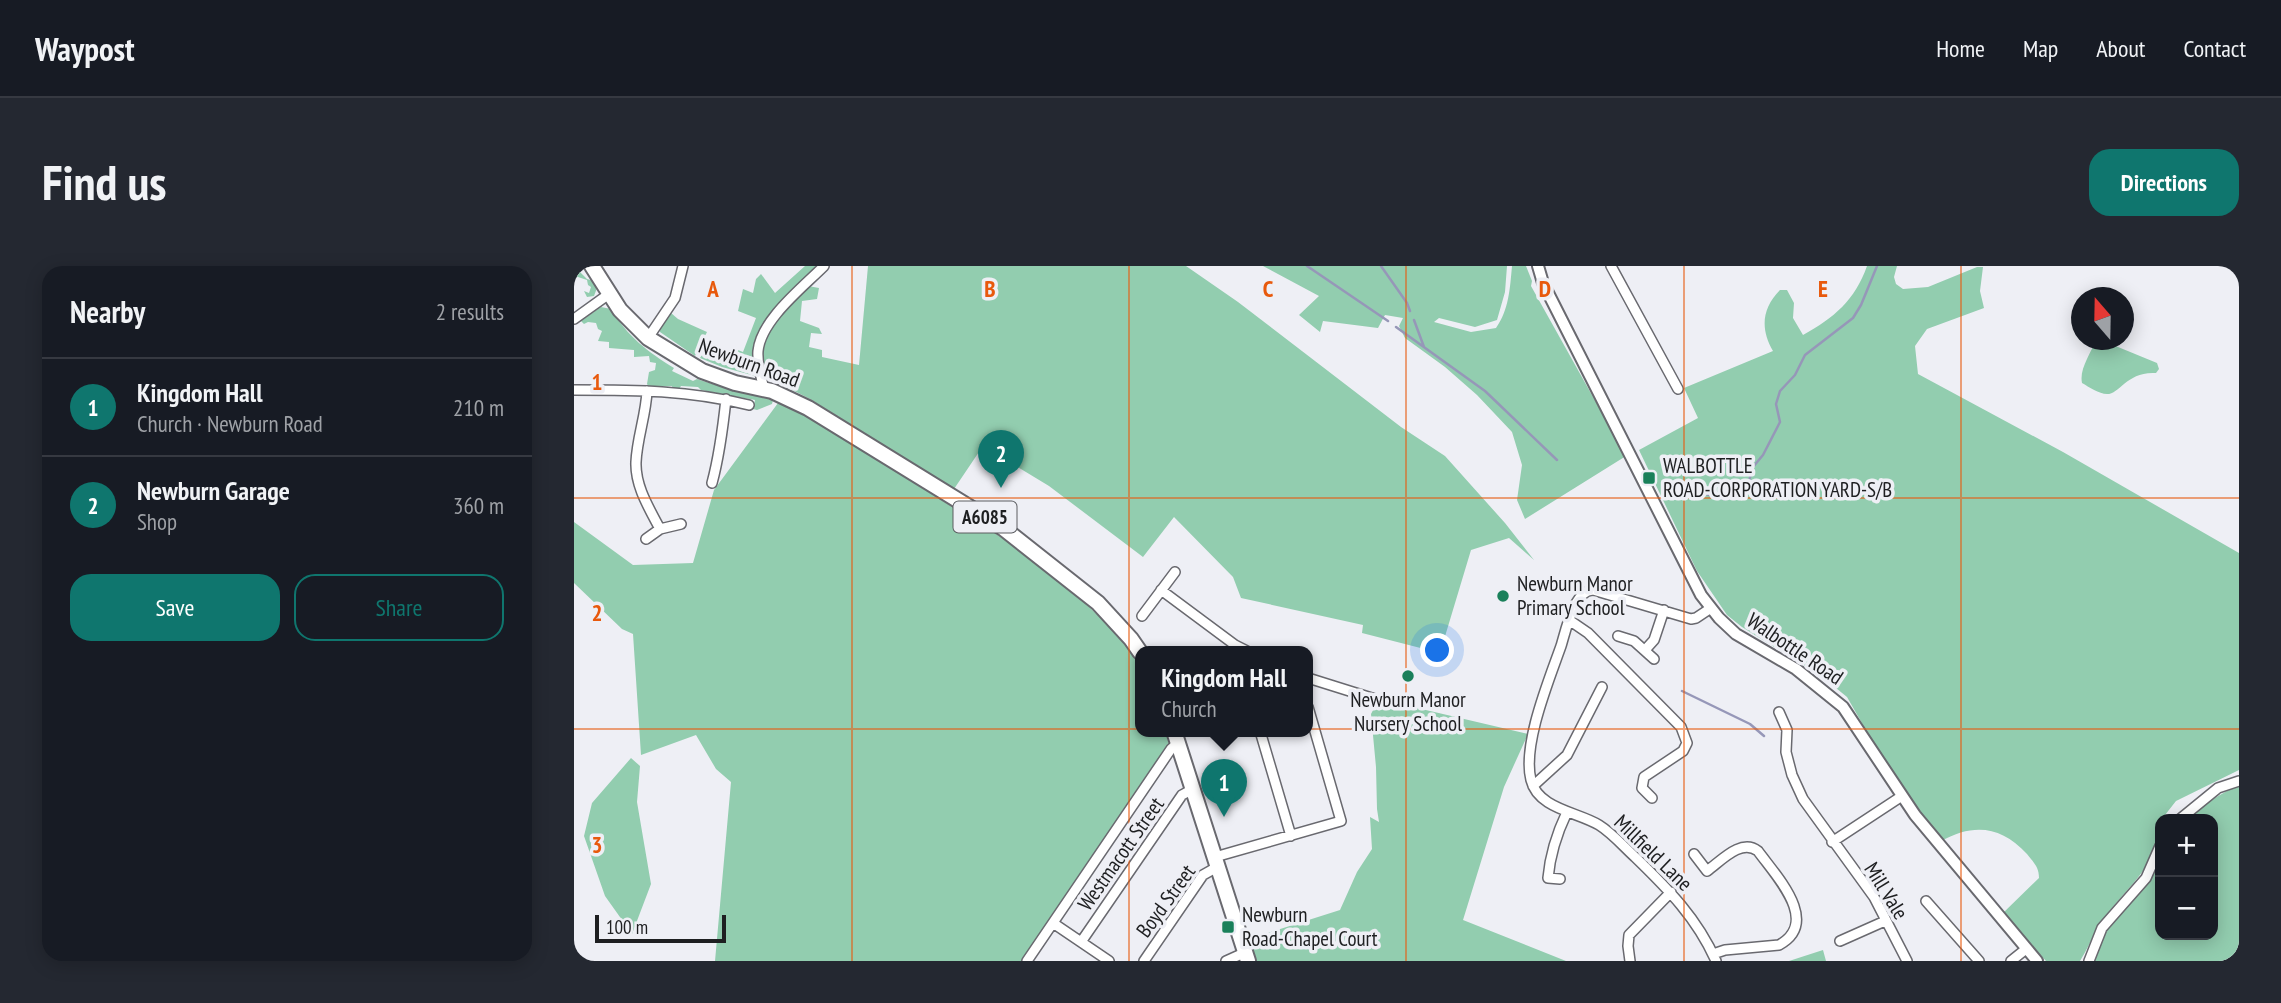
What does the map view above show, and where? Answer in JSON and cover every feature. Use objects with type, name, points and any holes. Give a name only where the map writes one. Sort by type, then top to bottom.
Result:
[{"type":"main road","name":"Newburn Road","points":[[592,266],[620,310],[648,338],[702,371],[764,389],[808,408],[1014,535],[1098,603],[1136,646]]},
{"type":"main road","points":[[1176,737],[1247,957]]},
{"type":"street","points":[[648,338],[675,298],[683,266]]},
{"type":"street","points":[[764,389],[758,358],[760,338],[771,320],[824,266]]},
{"type":"street","name":"Walbottle Road","points":[[1538,266],[1543,283],[1609,417],[1692,580],[1711,608],[1736,634],[1796,669],[1837,700],[1929,832],[2036,961]]},
{"type":"street","points":[[1611,266],[1678,389]]},
{"type":"street","points":[[574,318],[609,293]]},
{"type":"street","points":[[574,390],[680,392],[749,405]]},
{"type":"street","points":[[647,391],[647,409],[636,462],[640,490],[660,529]]},
{"type":"street","points":[[712,483],[723,431],[726,399]]},
{"type":"street","points":[[646,539],[660,529],[681,524]]},
{"type":"street","points":[[1142,616],[1175,572]]},
{"type":"street","points":[[1161,590],[1231,646]]},
{"type":"street","points":[[1533,786],[1530,765],[1535,726],[1569,620],[1585,591],[1594,590],[1691,618],[1711,608]]},
{"type":"street","points":[[1645,650],[1654,640],[1664,610]]},
{"type":"street","points":[[1569,620],[1588,633],[1681,727],[1687,743],[1683,751],[1644,777],[1642,788],[1651,798]]},
{"type":"street","points":[[1619,636],[1634,641],[1654,659]]},
{"type":"street","points":[[1313,680],[1375,699]]},
{"type":"street","points":[[1533,786],[1567,755],[1602,687]]},
{"type":"street","name":"Mill Vale","points":[[1779,712],[1787,730],[1786,752],[1792,775],[1803,799],[1874,897],[1908,961]]},
{"type":"street","points":[[1217,862],[1341,821],[1313,724]]},
{"type":"street","points":[[1027,961],[1171,750],[1176,737]]},
{"type":"street","points":[[1262,737],[1291,836]]},
{"type":"street","points":[[2186,814],[2218,788],[2239,781]]},
{"type":"street","name":"Millfield Lane","points":[[1533,786],[1552,805],[1603,827],[1671,892],[1697,925],[1714,958]]},
{"type":"street","name":"Westmacott Street","points":[[1081,942],[1182,795],[1193,789]]},
{"type":"street","points":[[1832,842],[1902,796]]},
{"type":"street","points":[[1560,879],[1548,878],[1549,862],[1557,833],[1567,812]]},
{"type":"street","points":[[1694,854],[1707,871],[1740,848],[1753,847],[1771,869],[1796,909],[1795,930],[1786,942],[1725,950],[1714,958]]},
{"type":"street","points":[[2089,961],[2102,928],[2146,878],[2155,857]]},
{"type":"street","name":"Boyd Street","points":[[1144,961],[1203,875],[1217,862]]},
{"type":"street","points":[[1630,961],[1629,934],[1671,892]]},
{"type":"street","points":[[1926,901],[1979,961]]},
{"type":"street","points":[[1840,941],[1885,920]]},
{"type":"street","points":[[1053,923],[1106,960]]},
{"type":"street","points":[[2011,961],[2026,949]]},
{"type":"street","points":[[1226,961],[1247,957]]},
{"type":"green space","points":[[805,266],[815,266],[815,270],[759,338],[759,377],[700,358],[707,347],[734,357],[738,350],[743,352],[756,318],[738,311],[743,289],[753,293],[756,279],[761,274],[775,293]]},
{"type":"green space","points":[[868,266],[1186,266],[1238,302],[1401,427],[1445,456],[1534,560],[1509,538],[1471,550],[1440,653],[1362,633],[1363,625],[1241,598],[1233,577],[1174,517],[1143,557],[1049,486],[983,446],[954,489],[810,399],[763,375],[759,358],[773,320],[808,286],[819,288],[817,299],[802,301],[800,321],[819,328],[822,334],[811,333],[809,347],[822,350],[822,357],[859,365]]},
{"type":"green space","points":[[1263,266],[1507,266],[1505,292],[1497,320],[1475,327],[1439,318],[1434,322],[1471,332],[1496,328],[1506,306],[1512,266],[1526,266],[1532,281],[1531,286],[1626,456],[1525,519],[1517,500],[1522,465],[1512,432],[1477,395],[1405,338],[1399,326],[1403,318],[1385,315],[1378,328],[1323,321],[1320,332],[1299,315],[1319,296]]},
{"type":"green space","points":[[1867,266],[1897,266],[1894,277],[1896,284],[1903,289],[1928,287],[1983,267],[1980,291],[1984,308],[1927,329],[1915,346],[1918,374],[2063,452],[2239,553],[2239,770],[2176,801],[2166,814],[2155,814],[2154,852],[2138,878],[2098,927],[2080,961],[2046,961],[2002,914],[2039,878],[2037,868],[2027,854],[2007,838],[1987,830],[1965,832],[1941,841],[1894,779],[1847,697],[1820,675],[1727,615],[1697,571],[1639,450],[1698,418],[1684,388],[1773,351],[1766,335],[1765,319],[1769,304],[1780,290],[1787,290],[1794,303],[1793,318],[1803,335],[1834,315],[1850,298]]},
{"type":"green space","points":[[575,267],[587,279],[594,281],[597,288],[594,296],[587,297],[584,291],[589,293],[591,287],[587,280],[575,276]]},
{"type":"green space","points":[[601,307],[611,309],[631,335],[674,368],[672,371],[693,381],[697,379],[764,397],[773,400],[772,404],[757,410],[753,409],[755,400],[701,390],[698,387],[649,387],[649,372],[655,370],[656,363],[650,362],[649,356],[634,357],[634,350],[609,348],[609,342],[598,341],[602,331],[596,323],[584,324],[581,321]]},
{"type":"green space","points":[[671,313],[707,332],[695,356],[660,332],[659,329]]},
{"type":"green space","points":[[2092,350],[2125,350],[2157,363],[2159,369],[2156,373],[2138,375],[2112,393],[2104,394],[2082,383],[2084,367]]},
{"type":"green space","points":[[778,403],[808,417],[1020,549],[1085,603],[1128,644],[1135,658],[1135,737],[1167,737],[1170,747],[1023,961],[715,961],[731,782],[716,769],[696,735],[641,755],[633,634],[622,629],[574,583],[574,522],[633,565],[693,563],[714,490]]},
{"type":"green space","points":[[1379,699],[1528,734],[1504,787],[1463,920],[1566,961],[1252,961],[1246,940],[1340,910],[1357,872],[1372,849],[1370,817],[1379,822],[1371,714]]},
{"type":"green space","points":[[631,758],[640,766],[637,802],[651,884],[632,934],[605,896],[584,836],[592,803]]},
{"type":"green space","points":[[2239,786],[2239,961],[2093,961],[2105,932],[2147,884],[2155,869],[2155,940],[2218,940],[2218,814],[2196,814]]},
{"type":"green space","points":[[1823,950],[1826,961],[1789,961]]},
{"type":"waterway","points":[[1307,266],[1388,321]]},
{"type":"waterway","points":[[1381,266],[1410,311]]},
{"type":"waterway","points":[[1668,491],[1679,487],[1724,499],[1737,497],[1747,488],[1753,467],[1763,455],[1780,422],[1776,404],[1780,391],[1795,375],[1805,355],[1853,318],[1877,266]]},
{"type":"waterway","points":[[1414,320],[1424,347]]},
{"type":"waterway","points":[[1396,327],[1485,391],[1557,460]]},
{"type":"waterway","points":[[1682,691],[1750,724],[1764,736]]},
{"type":"place","name":"WALBOTTLE ROAD-CORPORATION YARD-S/B","points":[[1649,478]]},
{"type":"place","name":"Newburn Garage","points":[[1001,488]]},
{"type":"place","name":"Newburn Manor Primary School","points":[[1503,596]]},
{"type":"place","name":"Newburn Manor Nursery School","points":[[1408,676]]},
{"type":"place","name":"Kingdom Hall","points":[[1224,817]]},
{"type":"place","name":"Newburn Road-Chapel Court","points":[[1228,927]]}]
